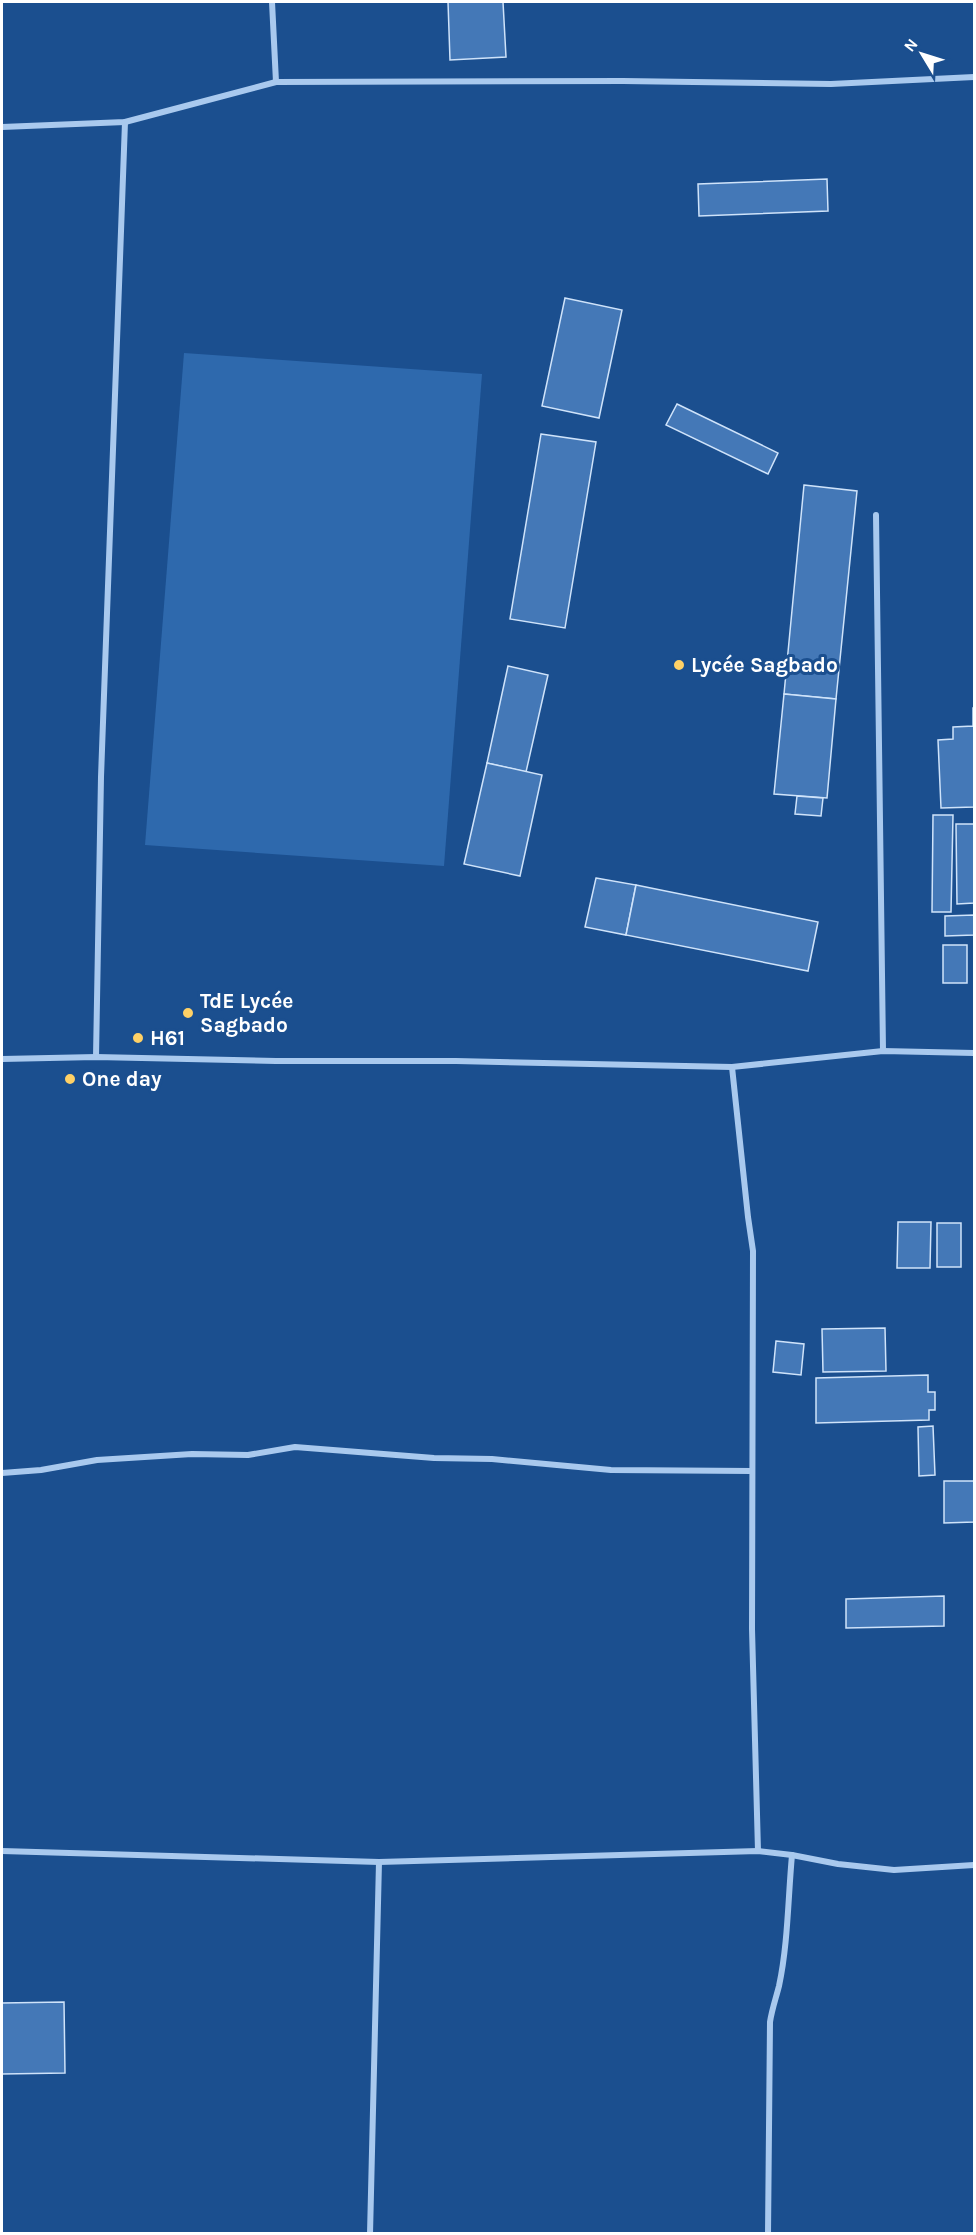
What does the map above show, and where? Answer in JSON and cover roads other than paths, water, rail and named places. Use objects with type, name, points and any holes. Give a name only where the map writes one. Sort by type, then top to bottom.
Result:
[{"type":"street","points":[[272,2],[276,82]]},
{"type":"street","points":[[2,127],[124,122],[276,82],[623,81],[831,84],[975,77]]},
{"type":"street","points":[[96,1057],[101,777],[124,122]]},
{"type":"street","points":[[876,515],[884,1051]]},
{"type":"street","points":[[2,1059],[96,1057],[276,1061],[467,1061],[732,1067],[884,1051],[975,1053]]},
{"type":"street","points":[[732,1067],[753,1251],[752,1640],[758,1851]]},
{"type":"street","points":[[2,1473],[41,1470],[97,1460],[192,1454],[248,1455],[295,1447],[434,1458],[492,1459],[611,1470],[752,1471]]},
{"type":"street","points":[[2,1851],[379,1862],[758,1851],[838,1864],[894,1870],[975,1865]]},
{"type":"street","points":[[768,2234],[770,2022],[779,1986],[792,1855]]},
{"type":"street","points":[[370,2234],[379,1862]]},
{"type":"place","name":"Lycée Sagbado","points":[[679,665]]},
{"type":"place","name":"TdE Lycée Sagbado","points":[[188,1013]]},
{"type":"place","name":"H61","points":[[138,1038]]},
{"type":"place","name":"One day","points":[[70,1079]]}]
